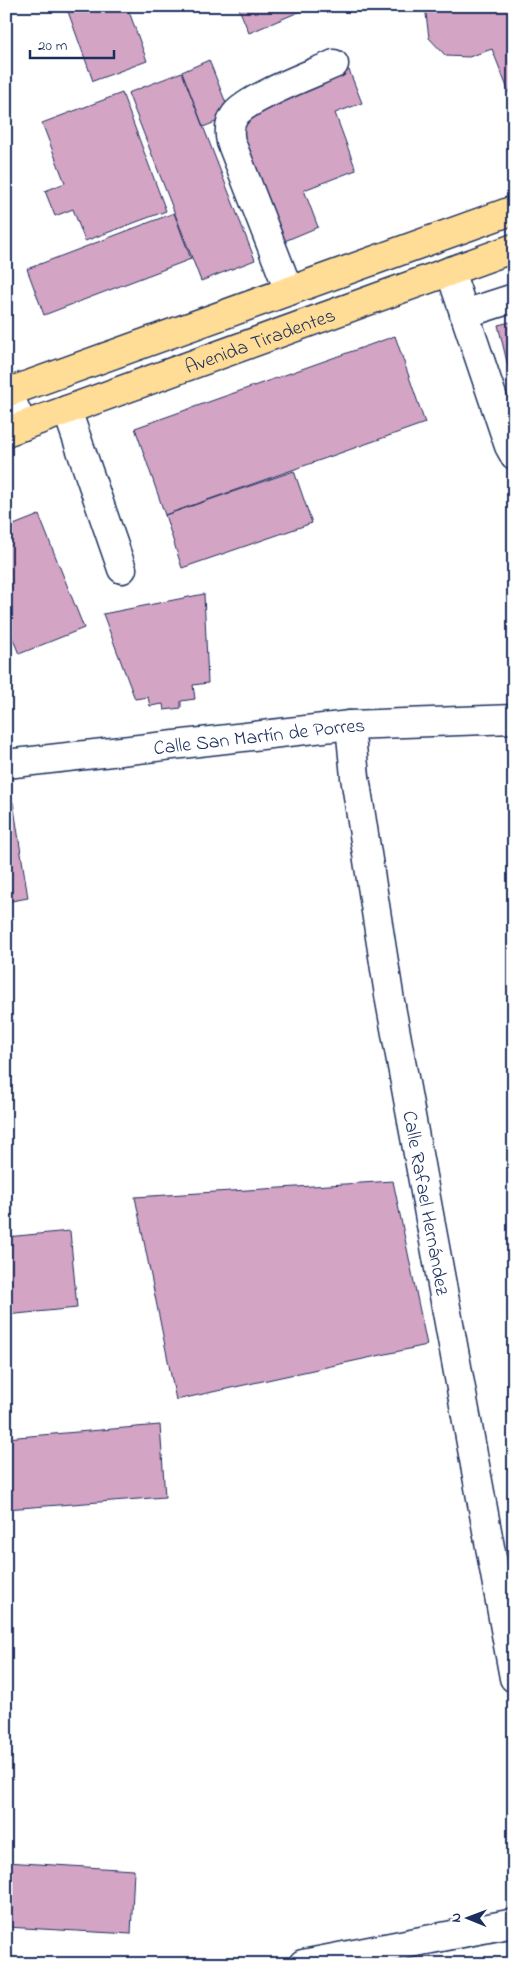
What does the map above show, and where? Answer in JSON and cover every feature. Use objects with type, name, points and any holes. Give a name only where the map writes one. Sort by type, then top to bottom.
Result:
[{"type":"main road","name":"Avenida Tiradentes","points":[[7,391],[514,210]]},
{"type":"main road","name":"Avenida Tiradentes","points":[[15,429],[514,248]]},
{"type":"street","points":[[289,290],[231,142],[231,125],[233,117],[246,104],[334,64]]},
{"type":"street","points":[[450,271],[509,446],[514,455]]},
{"type":"street","points":[[464,314],[514,298]]},
{"type":"street","points":[[7,391],[15,429]]},
{"type":"street","points":[[67,410],[122,569]]},
{"type":"street","name":"Calle San Martín de Porres","points":[[6,764],[350,725],[514,719]]},
{"type":"street","name":"Calle Rafael Hernández","points":[[350,725],[355,777],[390,1001],[514,1678]]},
{"type":"street","points":[[303,1964],[514,1923]]},
{"type":"building","points":[[66,6],[127,6],[147,61],[93,81]]},
{"type":"building","points":[[238,6],[313,6],[249,33]]},
{"type":"building","points":[[425,6],[514,6],[514,105],[492,49],[469,57],[446,56],[429,38]]},
{"type":"building","points":[[209,60],[231,116],[203,127],[182,72]]},
{"type":"building","points":[[349,70],[362,103],[335,113],[356,170],[304,190],[318,227],[280,243],[231,116]]},
{"type":"building","points":[[182,72],[255,260],[201,281],[128,93]]},
{"type":"building","points":[[122,93],[166,211],[85,241],[73,209],[55,216],[45,191],[65,183],[42,123]]},
{"type":"building","points":[[174,213],[191,259],[44,315],[27,269]]},
{"type":"building","points":[[514,321],[514,391],[498,325]]},
{"type":"building","points":[[395,336],[425,423],[165,515],[135,428]]},
{"type":"building","points":[[294,471],[312,523],[182,568],[165,515]]},
{"type":"building","points":[[39,515],[84,628],[19,654],[6,622],[6,528]]},
{"type":"building","points":[[204,594],[208,683],[193,685],[195,699],[181,701],[181,708],[164,710],[163,704],[150,706],[148,697],[135,699],[103,614]]},
{"type":"building","points":[[13,802],[28,898],[6,902],[6,803]]},
{"type":"building","points":[[393,1181],[427,1345],[176,1400],[135,1197]]},
{"type":"building","points":[[70,1231],[77,1308],[6,1315],[6,1237]]},
{"type":"building","points":[[160,1425],[165,1497],[6,1509],[6,1438]]},
{"type":"building","points":[[6,1862],[134,1870],[131,1934],[6,1927]]}]
